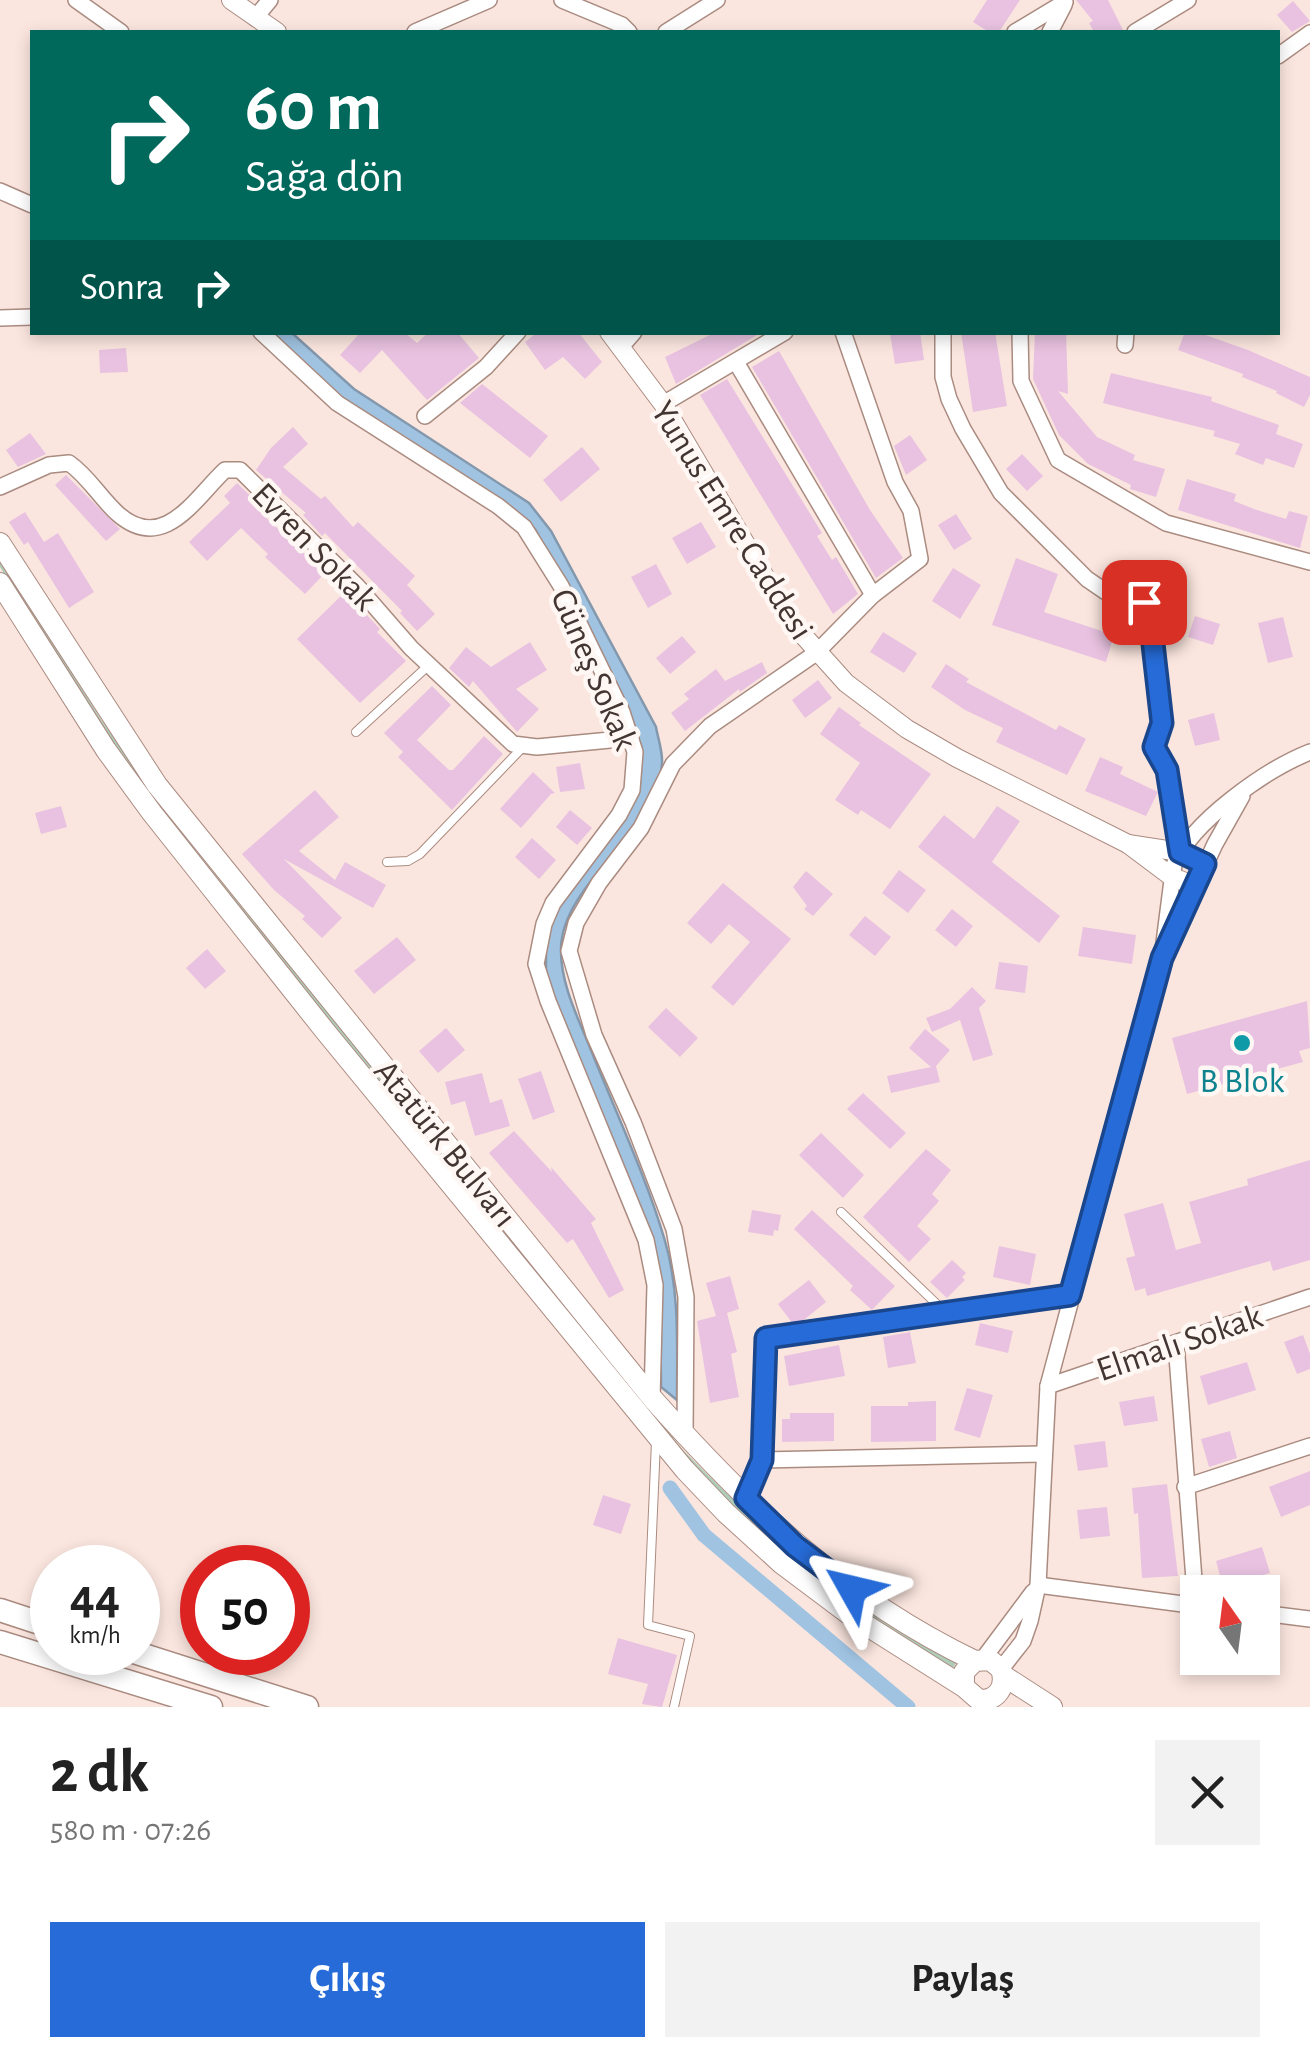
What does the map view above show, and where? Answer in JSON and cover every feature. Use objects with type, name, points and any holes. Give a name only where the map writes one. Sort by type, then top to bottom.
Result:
[{"type":"main road","name":"Atatürk Bulvarı","points":[[0,543],[158,785],[686,1436],[795,1546],[870,1602],[925,1636],[991,1666],[1052,1707]]},
{"type":"main road","name":"Atatürk Bulvarı","points":[[0,583],[106,750],[152,813],[657,1438],[726,1514],[782,1564],[850,1615],[964,1687],[972,1697],[993,1704],[1000,1692],[991,1666]]},
{"type":"main road","points":[[0,1610],[30,1620]]},
{"type":"main road","points":[[0,1642],[158,1699],[212,1707]]},
{"type":"main road","points":[[160,1660],[308,1707]]},
{"type":"main road","points":[[964,1687],[964,1672],[991,1666]]},
{"type":"street","points":[[76,0],[118,30]]},
{"type":"street","points":[[231,0],[273,30]]},
{"type":"street","points":[[255,18],[270,0]]},
{"type":"street","points":[[420,30],[489,0]]},
{"type":"street","points":[[562,0],[627,30]]},
{"type":"street","points":[[669,30],[717,0]]},
{"type":"street","points":[[1138,30],[1188,0]]},
{"type":"street","points":[[1018,30],[1066,1]]},
{"type":"street","points":[[1051,30],[1066,1]]},
{"type":"street","points":[[1280,55],[1310,33]]},
{"type":"street","points":[[0,191],[30,204]]},
{"type":"street","points":[[0,318],[30,317]]},
{"type":"street","name":"Güneş Sokak","points":[[263,335],[337,403],[524,527],[561,586],[631,738],[636,764],[632,790],[619,816],[554,904],[544,924],[536,964],[646,1240],[656,1285],[652,1398]]},
{"type":"street","points":[[424,416],[486,367],[515,335]]},
{"type":"street","points":[[662,404],[780,335]]},
{"type":"street","points":[[686,1436],[686,1298],[674,1229],[594,1035],[569,950],[584,910],[641,828],[673,764],[710,726],[816,653],[874,595],[920,559],[911,511],[895,482],[845,335]]},
{"type":"street","points":[[943,335],[943,377],[949,399],[962,429],[1001,492],[1087,579],[1106,592],[1144,602],[1162,723],[1154,747],[1167,770],[1180,852]]},
{"type":"street","points":[[1020,335],[1021,381],[1058,460],[1166,524],[1310,562]]},
{"type":"street","name":"Yunus Emre Caddesi","points":[[621,337],[792,624],[846,682],[908,729],[957,758],[1128,844],[1172,877],[1196,886]]},
{"type":"street","points":[[736,362],[874,595]]},
{"type":"street","name":"Evren Sokak","points":[[0,487],[49,465],[69,463],[118,514],[131,523],[155,528],[176,520],[225,470],[240,470],[282,509],[428,665],[502,736],[522,748]]},
{"type":"street","points":[[522,748],[631,738]]},
{"type":"street","points":[[991,1666],[1023,1640],[1038,1584],[1048,1386],[1162,958],[1172,877],[1180,852],[1210,817],[1310,752]]},
{"type":"street","points":[[1162,958],[1205,864],[1244,792]]},
{"type":"street","name":"Yunus Emre Caddesi","points":[[1128,844],[1180,852],[1205,864]]},
{"type":"street","points":[[746,1498],[762,1460],[766,1338],[1070,1295]]},
{"type":"street","name":"Elmalı Sokak","points":[[1048,1386],[1310,1297]]},
{"type":"street","points":[[1176,1343],[1194,1575]]},
{"type":"street","points":[[1185,1487],[1310,1446]]},
{"type":"street","points":[[762,1460],[1044,1454]]},
{"type":"street","points":[[1038,1584],[1180,1604]]},
{"type":"street","points":[[1280,1615],[1310,1618]]},
{"type":"lane","points":[[356,732],[428,665]]},
{"type":"lane","points":[[387,862],[396,864],[420,854],[522,748]]},
{"type":"lane","points":[[842,1212],[946,1313]]},
{"type":"lane","points":[[657,1438],[648,1624],[690,1636],[674,1707]]},
{"type":"green space","points":[[0,560],[102,721],[197,852],[683,1450],[812,1567],[881,1617],[956,1663],[953,1668],[859,1611],[801,1568],[745,1520],[675,1446],[172,826],[98,721],[0,567]]},
{"type":"water","points":[[271,335],[294,335],[354,389],[529,503],[551,531],[656,727],[662,764],[656,789],[628,835],[576,902],[565,924],[561,948],[571,1000],[640,1169],[670,1260],[677,1400],[661,1387],[660,1286],[546,976],[546,944],[555,911],[640,783],[641,746],[627,704],[535,529],[490,494],[339,397]]},
{"type":"building","points":[[987,0],[1020,0],[1000,30],[986,30],[973,22]]},
{"type":"building","points":[[1076,0],[1108,0],[1123,30],[1093,30],[1089,23],[1093,21]]},
{"type":"building","points":[[1293,1],[1310,21],[1292,32],[1277,15]]},
{"type":"building","points":[[358,335],[408,335],[417,343],[426,335],[460,335],[479,358],[427,400],[382,350],[360,373],[340,355]]},
{"type":"building","points":[[534,335],[580,335],[602,362],[585,379],[563,357],[545,370],[525,342]]},
{"type":"building","points":[[710,335],[757,335],[676,384],[665,357]]},
{"type":"building","points":[[890,335],[920,335],[924,360],[895,364]]},
{"type":"building","points":[[961,335],[995,335],[1007,406],[973,412]]},
{"type":"building","points":[[1035,335],[1066,335],[1068,394],[1058,391],[1097,437],[1135,455],[1133,460],[1165,469],[1156,497],[1130,489],[1131,485],[1088,464],[1059,435],[1033,379]]},
{"type":"building","points":[[1184,335],[1206,335],[1310,377],[1310,395],[1304,407],[1242,377],[1243,374],[1178,350]]},
{"type":"building","points":[[126,348],[128,372],[100,373],[99,350]]},
{"type":"building","points":[[779,351],[870,510],[903,558],[876,578],[752,367]]},
{"type":"building","points":[[1111,373],[1212,397],[1211,401],[1279,425],[1276,434],[1303,444],[1294,468],[1266,458],[1263,465],[1235,454],[1240,444],[1213,436],[1215,431],[1103,403]]},
{"type":"building","points":[[727,379],[822,533],[817,536],[832,560],[836,557],[858,594],[833,614],[700,395]]},
{"type":"building","points":[[482,384],[548,436],[530,458],[460,403]]},
{"type":"building","points":[[293,427],[308,444],[283,467],[321,499],[325,496],[353,527],[358,522],[415,576],[407,585],[435,614],[417,631],[325,533],[322,536],[303,515],[306,513],[256,470]]},
{"type":"building","points":[[30,433],[46,454],[18,467],[6,450]]},
{"type":"building","points":[[910,435],[927,460],[906,475],[894,446]]},
{"type":"building","points":[[582,447],[600,469],[561,502],[543,480]]},
{"type":"building","points":[[1022,454],[1043,476],[1027,491],[1006,469]]},
{"type":"building","points":[[66,475],[120,529],[106,541],[55,485]]},
{"type":"building","points":[[1187,479],[1236,494],[1234,501],[1286,519],[1289,511],[1308,516],[1300,548],[1178,510]]},
{"type":"building","points":[[237,483],[259,504],[256,508],[325,573],[305,594],[241,528],[207,561],[189,542],[230,503],[224,496]]},
{"type":"building","points":[[25,512],[44,542],[58,533],[94,592],[69,608],[28,542],[24,545],[9,522]]},
{"type":"building","points":[[956,514],[972,539],[954,550],[938,525]]},
{"type":"building","points":[[701,522],[716,547],[687,564],[672,538]]},
{"type":"building","points":[[1016,558],[1058,574],[1044,612],[1114,635],[1106,662],[992,625]]},
{"type":"building","points":[[656,564],[672,594],[648,608],[631,577]]},
{"type":"building","points":[[953,568],[981,585],[960,619],[932,601]]},
{"type":"building","points":[[345,592],[406,661],[360,703],[297,639]]},
{"type":"building","points":[[1195,616],[1220,624],[1213,645],[1188,637]]},
{"type":"building","points":[[1283,617],[1293,657],[1268,663],[1258,623]]},
{"type":"building","points":[[883,632],[917,653],[904,673],[870,652]]},
{"type":"building","points":[[682,636],[696,652],[670,674],[656,658]]},
{"type":"building","points":[[530,642],[547,670],[516,689],[539,709],[517,732],[473,681],[469,687],[449,668],[466,647],[491,667]]},
{"type":"building","points":[[762,662],[767,673],[740,692],[739,689],[685,731],[671,713],[689,699],[684,694],[716,669],[725,681]]},
{"type":"building","points":[[946,664],[969,679],[966,682],[1005,703],[1056,730],[1059,725],[1086,739],[1067,775],[996,742],[1003,728],[965,710],[931,687]]},
{"type":"building","points":[[818,680],[832,698],[805,718],[792,700]]},
{"type":"building","points":[[432,686],[451,705],[417,740],[449,770],[484,736],[503,754],[452,810],[398,757],[403,752],[384,733]]},
{"type":"building","points":[[839,707],[931,774],[890,829],[861,810],[858,815],[835,800],[860,763],[820,734]]},
{"type":"building","points":[[1214,713],[1220,740],[1195,746],[1188,720]]},
{"type":"building","points":[[1100,757],[1123,767],[1120,774],[1158,792],[1146,816],[1085,791]]},
{"type":"building","points":[[580,763],[585,789],[560,792],[556,767]]},
{"type":"building","points":[[533,772],[555,793],[521,828],[500,809]]},
{"type":"building","points":[[315,790],[339,817],[299,851],[335,880],[345,862],[386,885],[373,908],[284,859],[342,918],[322,938],[242,854]]},
{"type":"building","points":[[61,806],[67,827],[41,834],[35,813]]},
{"type":"building","points":[[997,806],[1020,821],[992,862],[1060,916],[1039,943],[918,847],[944,815],[974,839]]},
{"type":"building","points":[[570,810],[592,828],[577,845],[556,827]]},
{"type":"building","points":[[532,838],[556,860],[539,879],[515,857]]},
{"type":"building","points":[[899,870],[926,890],[908,913],[882,893]]},
{"type":"building","points":[[806,871],[833,894],[813,916],[804,909],[807,906],[793,887]]},
{"type":"building","points":[[723,883],[791,939],[733,1006],[711,987],[750,942],[729,924],[711,944],[687,923]]},
{"type":"building","points":[[952,909],[973,926],[956,947],[935,930]]},
{"type":"building","points":[[865,916],[891,937],[875,956],[849,935]]},
{"type":"building","points":[[1083,927],[1136,935],[1132,964],[1078,956]]},
{"type":"building","points":[[397,937],[416,960],[374,994],[354,971]]},
{"type":"building","points":[[207,949],[226,971],[205,989],[186,968]]},
{"type":"building","points":[[999,962],[1028,966],[1025,993],[995,989]]},
{"type":"building","points":[[972,987],[986,1001],[979,1008],[993,1055],[973,1061],[960,1020],[932,1032],[926,1018],[950,1009]]},
{"type":"building","name":"B Blok","points":[[1307,1001],[1310,1048],[1299,1051],[1303,1062],[1187,1094],[1172,1038]]},
{"type":"building","points":[[666,1008],[698,1038],[680,1057],[648,1027]]},
{"type":"building","points":[[446,1028],[465,1050],[438,1073],[419,1051]]},
{"type":"building","points":[[925,1029],[950,1050],[936,1066],[940,1082],[891,1093],[887,1076],[931,1067],[909,1048]]},
{"type":"building","points":[[541,1071],[555,1112],[533,1120],[518,1079]]},
{"type":"building","points":[[482,1073],[490,1103],[502,1099],[510,1126],[475,1136],[465,1101],[451,1105],[445,1082]]},
{"type":"building","points":[[863,1093],[906,1133],[890,1149],[847,1109]]},
{"type":"building","points":[[514,1131],[596,1219],[591,1223],[624,1290],[609,1298],[573,1239],[567,1243],[489,1153]]},
{"type":"building","points":[[821,1133],[864,1175],[843,1198],[799,1155]]},
{"type":"building","points":[[926,1149],[951,1170],[932,1194],[939,1201],[917,1226],[931,1239],[909,1262],[863,1217]]},
{"type":"building","points":[[1310,1160],[1310,1260],[1273,1271],[1270,1261],[1147,1296],[1145,1288],[1135,1291],[1126,1258],[1135,1256],[1124,1214],[1163,1203],[1176,1250],[1201,1243],[1189,1202],[1248,1185],[1247,1179]]},
{"type":"building","points":[[752,1210],[781,1215],[773,1236],[748,1232]]},
{"type":"building","points":[[812,1210],[895,1286],[872,1310],[794,1229]]},
{"type":"building","points":[[999,1246],[1036,1254],[1030,1285],[993,1277]]},
{"type":"building","points":[[952,1260],[966,1273],[962,1277],[965,1280],[947,1298],[930,1282]]},
{"type":"building","points":[[730,1276],[739,1309],[727,1313],[737,1352],[731,1354],[739,1397],[710,1403],[697,1321],[716,1316],[706,1283]]},
{"type":"building","points":[[809,1280],[826,1302],[800,1323],[793,1324],[778,1304]]},
{"type":"building","points":[[980,1323],[1013,1331],[1008,1353],[975,1345]]},
{"type":"building","points":[[910,1332],[916,1363],[888,1368],[883,1337]]},
{"type":"building","points":[[1303,1335],[1310,1354],[1310,1369],[1297,1374],[1284,1342]]},
{"type":"building","points":[[839,1345],[845,1376],[789,1386],[784,1356]]},
{"type":"building","points":[[1247,1362],[1256,1390],[1208,1405],[1200,1376]]},
{"type":"building","points":[[967,1388],[993,1395],[980,1438],[954,1430]]},
{"type":"building","points":[[1154,1396],[1158,1421],[1124,1426],[1119,1402]]},
{"type":"building","points":[[936,1401],[936,1441],[871,1442],[871,1406]]},
{"type":"building","points":[[790,1413],[834,1413],[834,1441],[782,1442],[782,1419],[790,1419]]},
{"type":"building","points":[[1230,1431],[1237,1458],[1209,1467],[1201,1439]]},
{"type":"building","points":[[1105,1441],[1108,1467],[1078,1471],[1074,1445]]},
{"type":"building","points":[[1310,1471],[1310,1505],[1281,1517],[1269,1487]]},
{"type":"building","points":[[1167,1484],[1178,1576],[1142,1578],[1138,1513],[1134,1514],[1132,1488]]},
{"type":"building","points":[[603,1495],[631,1504],[621,1534],[593,1525]]},
{"type":"building","points":[[1107,1507],[1110,1536],[1080,1539],[1077,1510]]},
{"type":"building","points":[[1262,1547],[1270,1573],[1220,1575],[1216,1561]]},
{"type":"building","points":[[618,1638],[677,1655],[662,1707],[642,1704],[648,1684],[608,1674]]},
{"type":"waterway","points":[[670,1488],[704,1535],[908,1707]]},
{"type":"place","name":"B Blok","points":[[1242,1043]]},
{"type":"route","points":[[852,1589],[795,1546],[746,1498],[762,1460],[766,1338],[1070,1295],[1162,958],[1205,864],[1180,852],[1167,770],[1154,747],[1162,723],[1144,602]]}]
